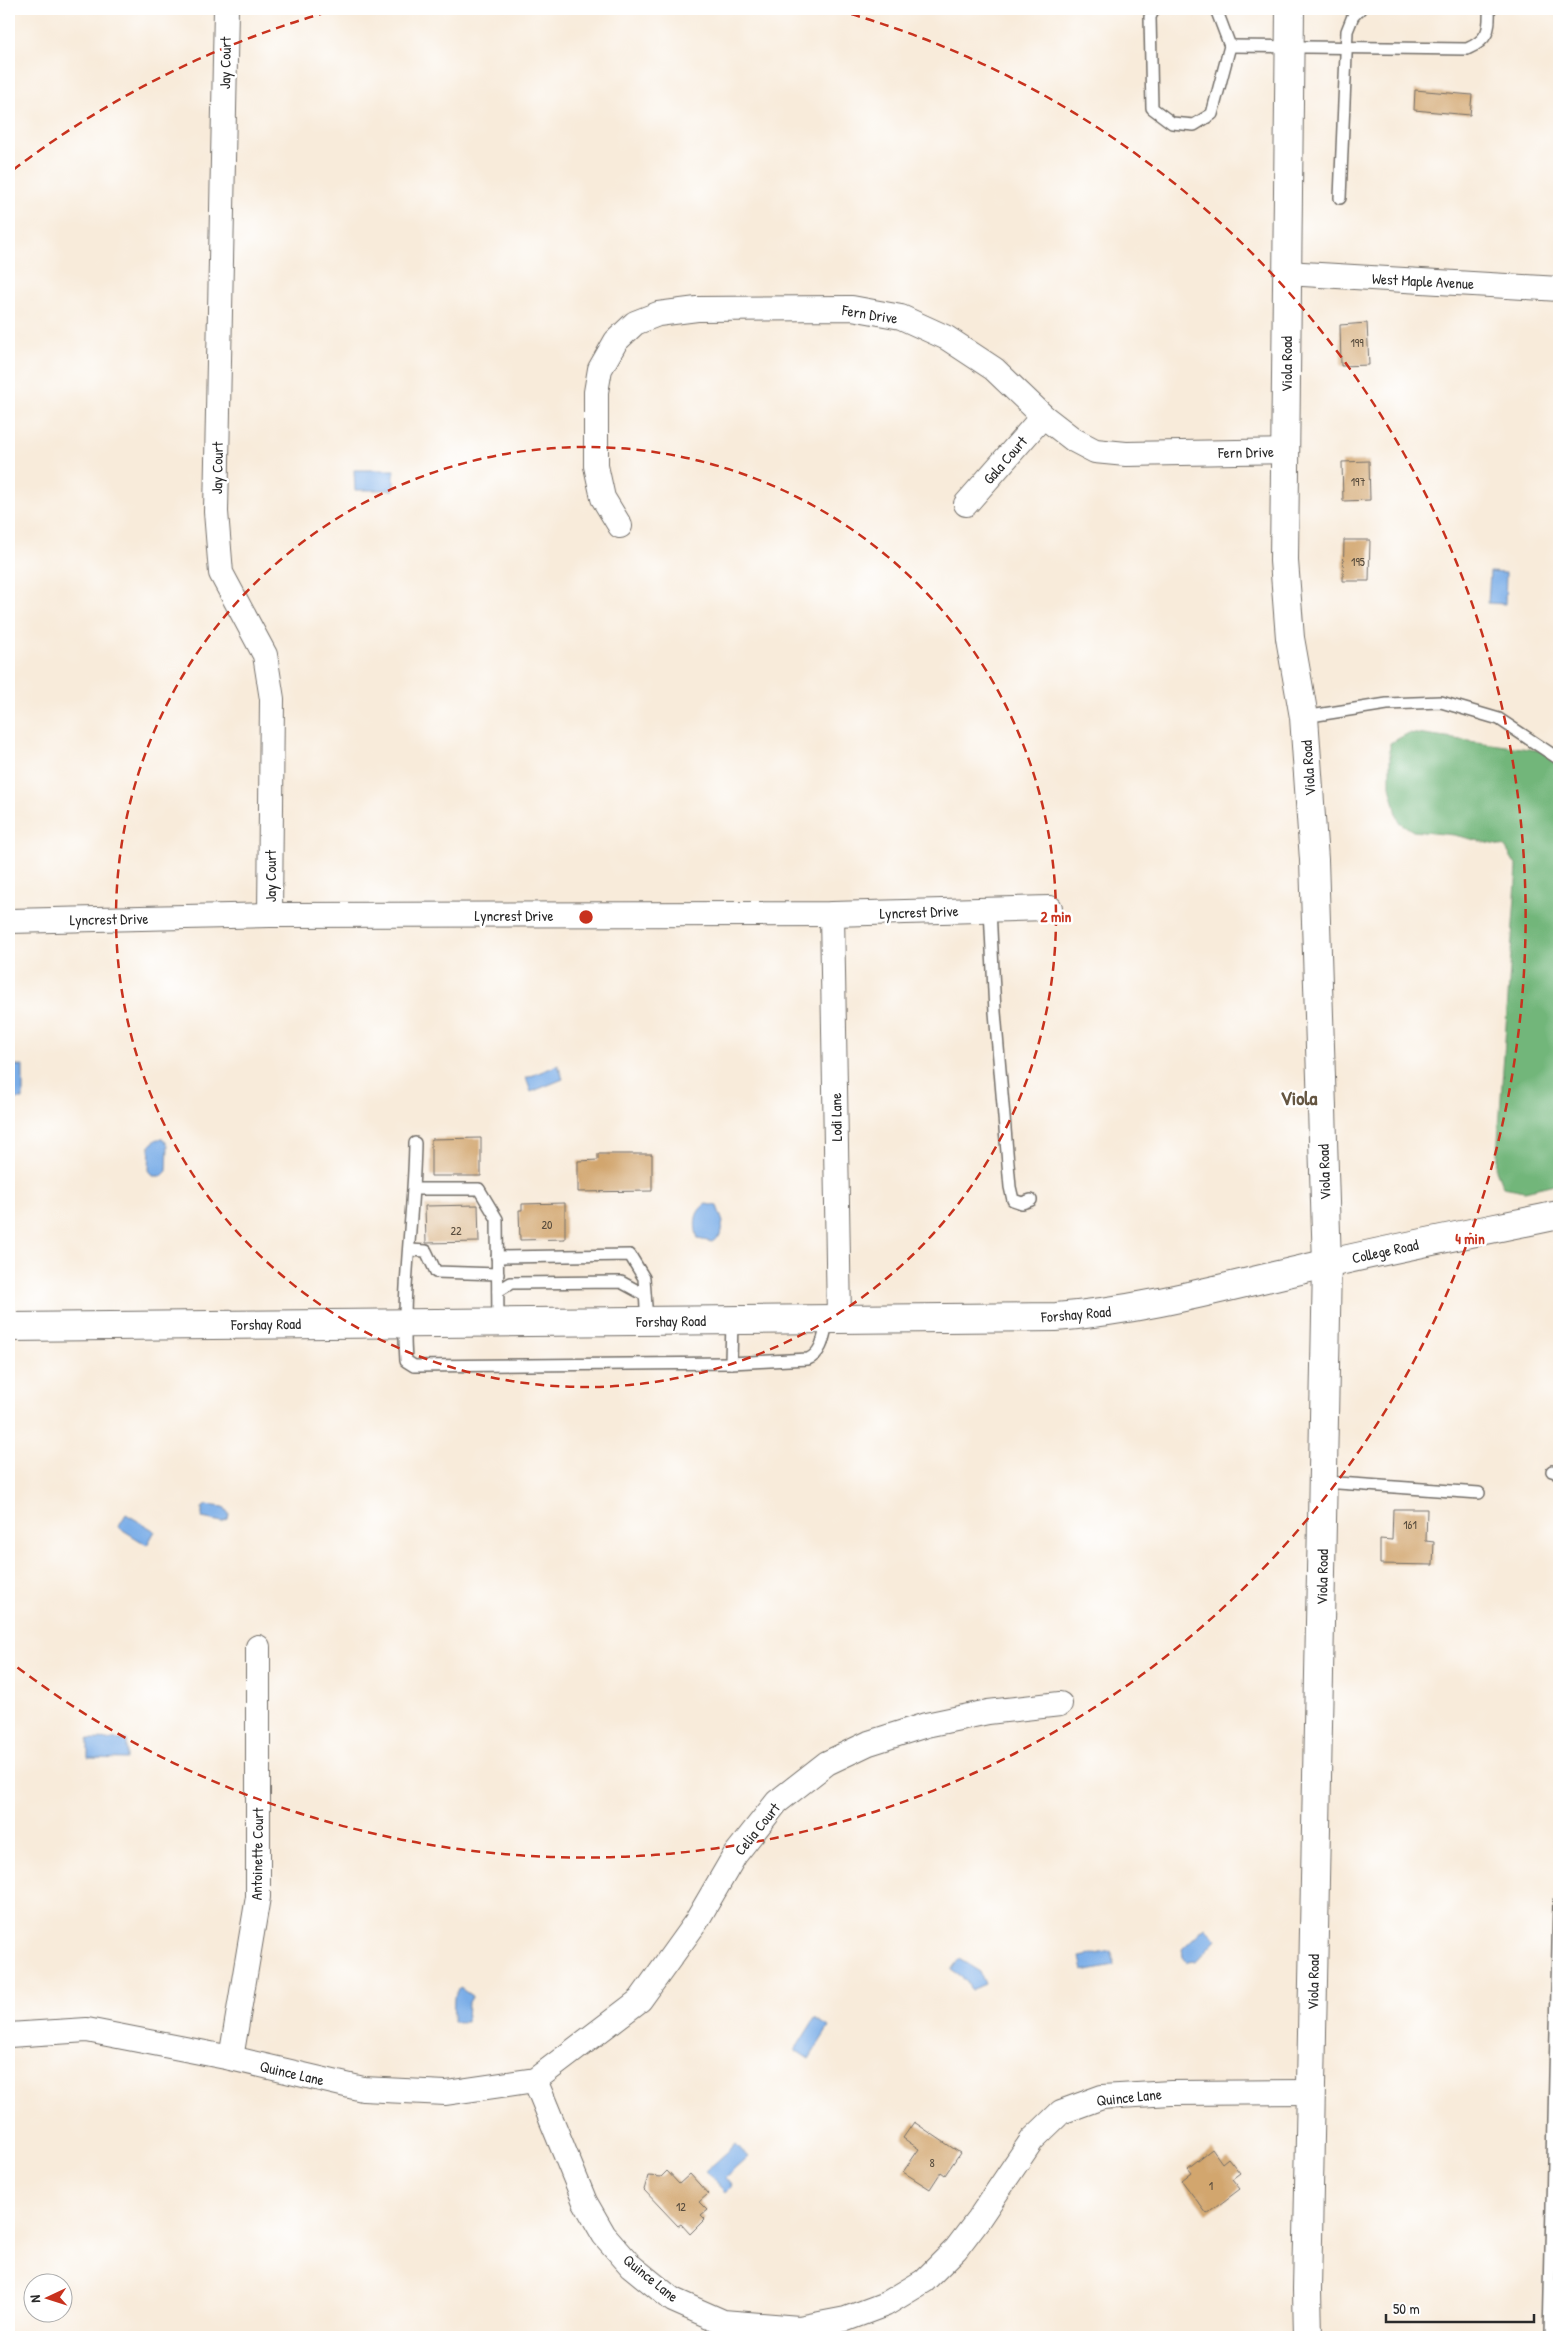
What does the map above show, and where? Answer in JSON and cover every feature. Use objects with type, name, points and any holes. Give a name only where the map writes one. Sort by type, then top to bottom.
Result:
[{"type":"street","name":"Jay Court","points":[[226,9],[216,512],[220,573],[264,655],[272,699],[270,916]]},
{"type":"street","name":"Viola Road","points":[[1290,9],[1284,561],[1290,638],[1304,717],[1314,860],[1328,1264],[1311,2092],[1308,2337]]},
{"type":"street","name":"West Maple Avenue","points":[[1286,273],[1559,289]]},
{"type":"street","name":"Fern Drive","points":[[620,526],[603,498],[596,466],[596,392],[600,369],[616,341],[635,323],[658,314],[697,309],[852,308],[901,317],[947,338],[994,369],[1043,416],[1074,440],[1095,451],[1126,454],[1285,451]]},
{"type":"street","name":"Gala Court","points":[[966,504],[1043,416]]},
{"type":"street","name":"Lyncrest Drive","points":[[9,921],[270,916],[832,914],[1050,908]]},
{"type":"street","name":"Lodi Lane","points":[[832,914],[833,1319]]},
{"type":"street","name":"College Road","points":[[1328,1264],[1559,1215]]},
{"type":"street","name":"Forshay Road","points":[[9,1327],[498,1322],[646,1308],[732,1320],[1056,1317],[1103,1313],[1160,1303],[1328,1264]]},
{"type":"street","name":"Antoinette Court","points":[[230,2058],[258,1897],[258,1647]]},
{"type":"street","name":"Celia Court","points":[[535,2080],[640,2000],[696,1922],[735,1855],[777,1802],[827,1763],[870,1743],[926,1725],[988,1712],[1060,1704]]},
{"type":"street","name":"Quince Lane","points":[[9,2034],[87,2030],[230,2058],[363,2089],[446,2093],[535,2080],[585,2202],[604,2234],[631,2266],[673,2300],[723,2322],[799,2328],[854,2316],[886,2304],[924,2281],[956,2249],[1032,2140],[1060,2112],[1102,2097],[1171,2093],[1311,2092]]},
{"type":"lane","points":[[1154,9],[1150,18],[1152,108],[1172,123],[1194,126],[1212,114],[1230,46],[1216,9]]},
{"type":"lane","points":[[1340,198],[1347,31],[1353,16],[1360,9]]},
{"type":"lane","points":[[1230,46],[1467,50],[1480,44],[1490,27],[1490,9]]},
{"type":"lane","points":[[1304,717],[1388,704],[1441,702],[1499,719],[1559,760]]},
{"type":"lane","points":[[990,909],[995,1012],[1010,1187],[1013,1200],[1022,1203],[1031,1200]]},
{"type":"lane","points":[[415,1143],[414,1189],[405,1323],[406,1361],[414,1366],[731,1363],[808,1359],[815,1356],[833,1319]]},
{"type":"lane","points":[[414,1189],[479,1189],[498,1220],[498,1322]]},
{"type":"lane","points":[[410,1250],[426,1251],[436,1272],[498,1274]]},
{"type":"lane","points":[[497,1257],[630,1255],[644,1278],[646,1308]]},
{"type":"lane","points":[[498,1291],[511,1283],[621,1282],[646,1308]]},
{"type":"lane","points":[[731,1363],[732,1320]]},
{"type":"lane","points":[[1324,1482],[1479,1494]]},
{"type":"lane","points":[[1549,2337],[1555,2265],[1559,1902]]},
{"type":"green space","points":[[1409,733],[1559,753],[1559,1183],[1525,1191],[1503,1187],[1496,1170],[1517,867],[1505,847],[1454,835],[1413,831],[1399,822],[1390,786],[1390,743]]},
{"type":"water","points":[[354,470],[394,470],[394,490],[355,490]]},
{"type":"water","points":[[1490,572],[1506,573],[1505,604],[1488,603]]},
{"type":"water","points":[[9,1065],[23,1066],[23,1099],[9,1099]]},
{"type":"water","points":[[558,1065],[563,1079],[531,1092],[526,1078]]},
{"type":"water","points":[[157,1139],[163,1139],[168,1145],[167,1171],[162,1176],[153,1176],[149,1170],[150,1145]]},
{"type":"water","points":[[706,1204],[717,1206],[723,1222],[720,1236],[712,1242],[698,1239],[696,1229],[697,1215]]},
{"type":"water","points":[[206,1505],[224,1507],[229,1514],[228,1519],[222,1522],[202,1518],[202,1508]]},
{"type":"water","points":[[126,1514],[155,1531],[147,1545],[118,1527]]},
{"type":"water","points":[[88,1739],[127,1740],[127,1759],[88,1758]]},
{"type":"water","points":[[1205,1927],[1217,1939],[1196,1962],[1188,1963],[1183,1957],[1182,1949]]},
{"type":"water","points":[[1111,1951],[1114,1965],[1083,1971],[1080,1957]]},
{"type":"water","points":[[959,1959],[980,1972],[985,1984],[971,1990],[967,1981],[951,1970]]},
{"type":"water","points":[[460,1988],[472,1996],[468,2002],[467,2022],[453,2022],[454,1997]]},
{"type":"water","points":[[815,2018],[829,2027],[809,2059],[795,2050]]},
{"type":"water","points":[[736,2144],[748,2157],[725,2178],[732,2186],[726,2192],[706,2171]]},
{"type":"building","points":[[1415,90],[1472,95],[1470,115],[1414,110]]},
{"type":"building","points":[[1367,323],[1369,365],[1341,366],[1340,325]]},
{"type":"building","points":[[1369,461],[1370,500],[1343,501],[1342,462]]},
{"type":"building","points":[[1344,540],[1370,540],[1369,581],[1343,581]]},
{"type":"building","points":[[481,1138],[481,1176],[431,1176],[431,1139]]},
{"type":"building","points":[[598,1154],[652,1154],[652,1191],[578,1192],[578,1161],[598,1160]]},
{"type":"building","points":[[565,1203],[565,1239],[520,1240],[519,1210],[522,1210],[522,1204]]},
{"type":"building","points":[[478,1205],[479,1242],[426,1243],[425,1206]]},
{"type":"building","points":[[1393,1509],[1427,1509],[1426,1541],[1434,1542],[1433,1565],[1380,1564],[1380,1539],[1392,1540]]},
{"type":"building","points":[[914,2122],[960,2153],[945,2175],[941,2172],[930,2189],[903,2172],[919,2149],[903,2138]]},
{"type":"building","points":[[1212,2149],[1222,2163],[1228,2158],[1240,2173],[1232,2179],[1240,2189],[1207,2214],[1182,2181],[1192,2173],[1188,2168]]},
{"type":"building","points":[[667,2171],[679,2184],[690,2174],[708,2194],[699,2202],[707,2210],[701,2215],[705,2219],[690,2234],[681,2224],[678,2226],[644,2190],[648,2176],[661,2177]]},
{"type":"district","name":"Viola","points":[[1299,1097]]}]
